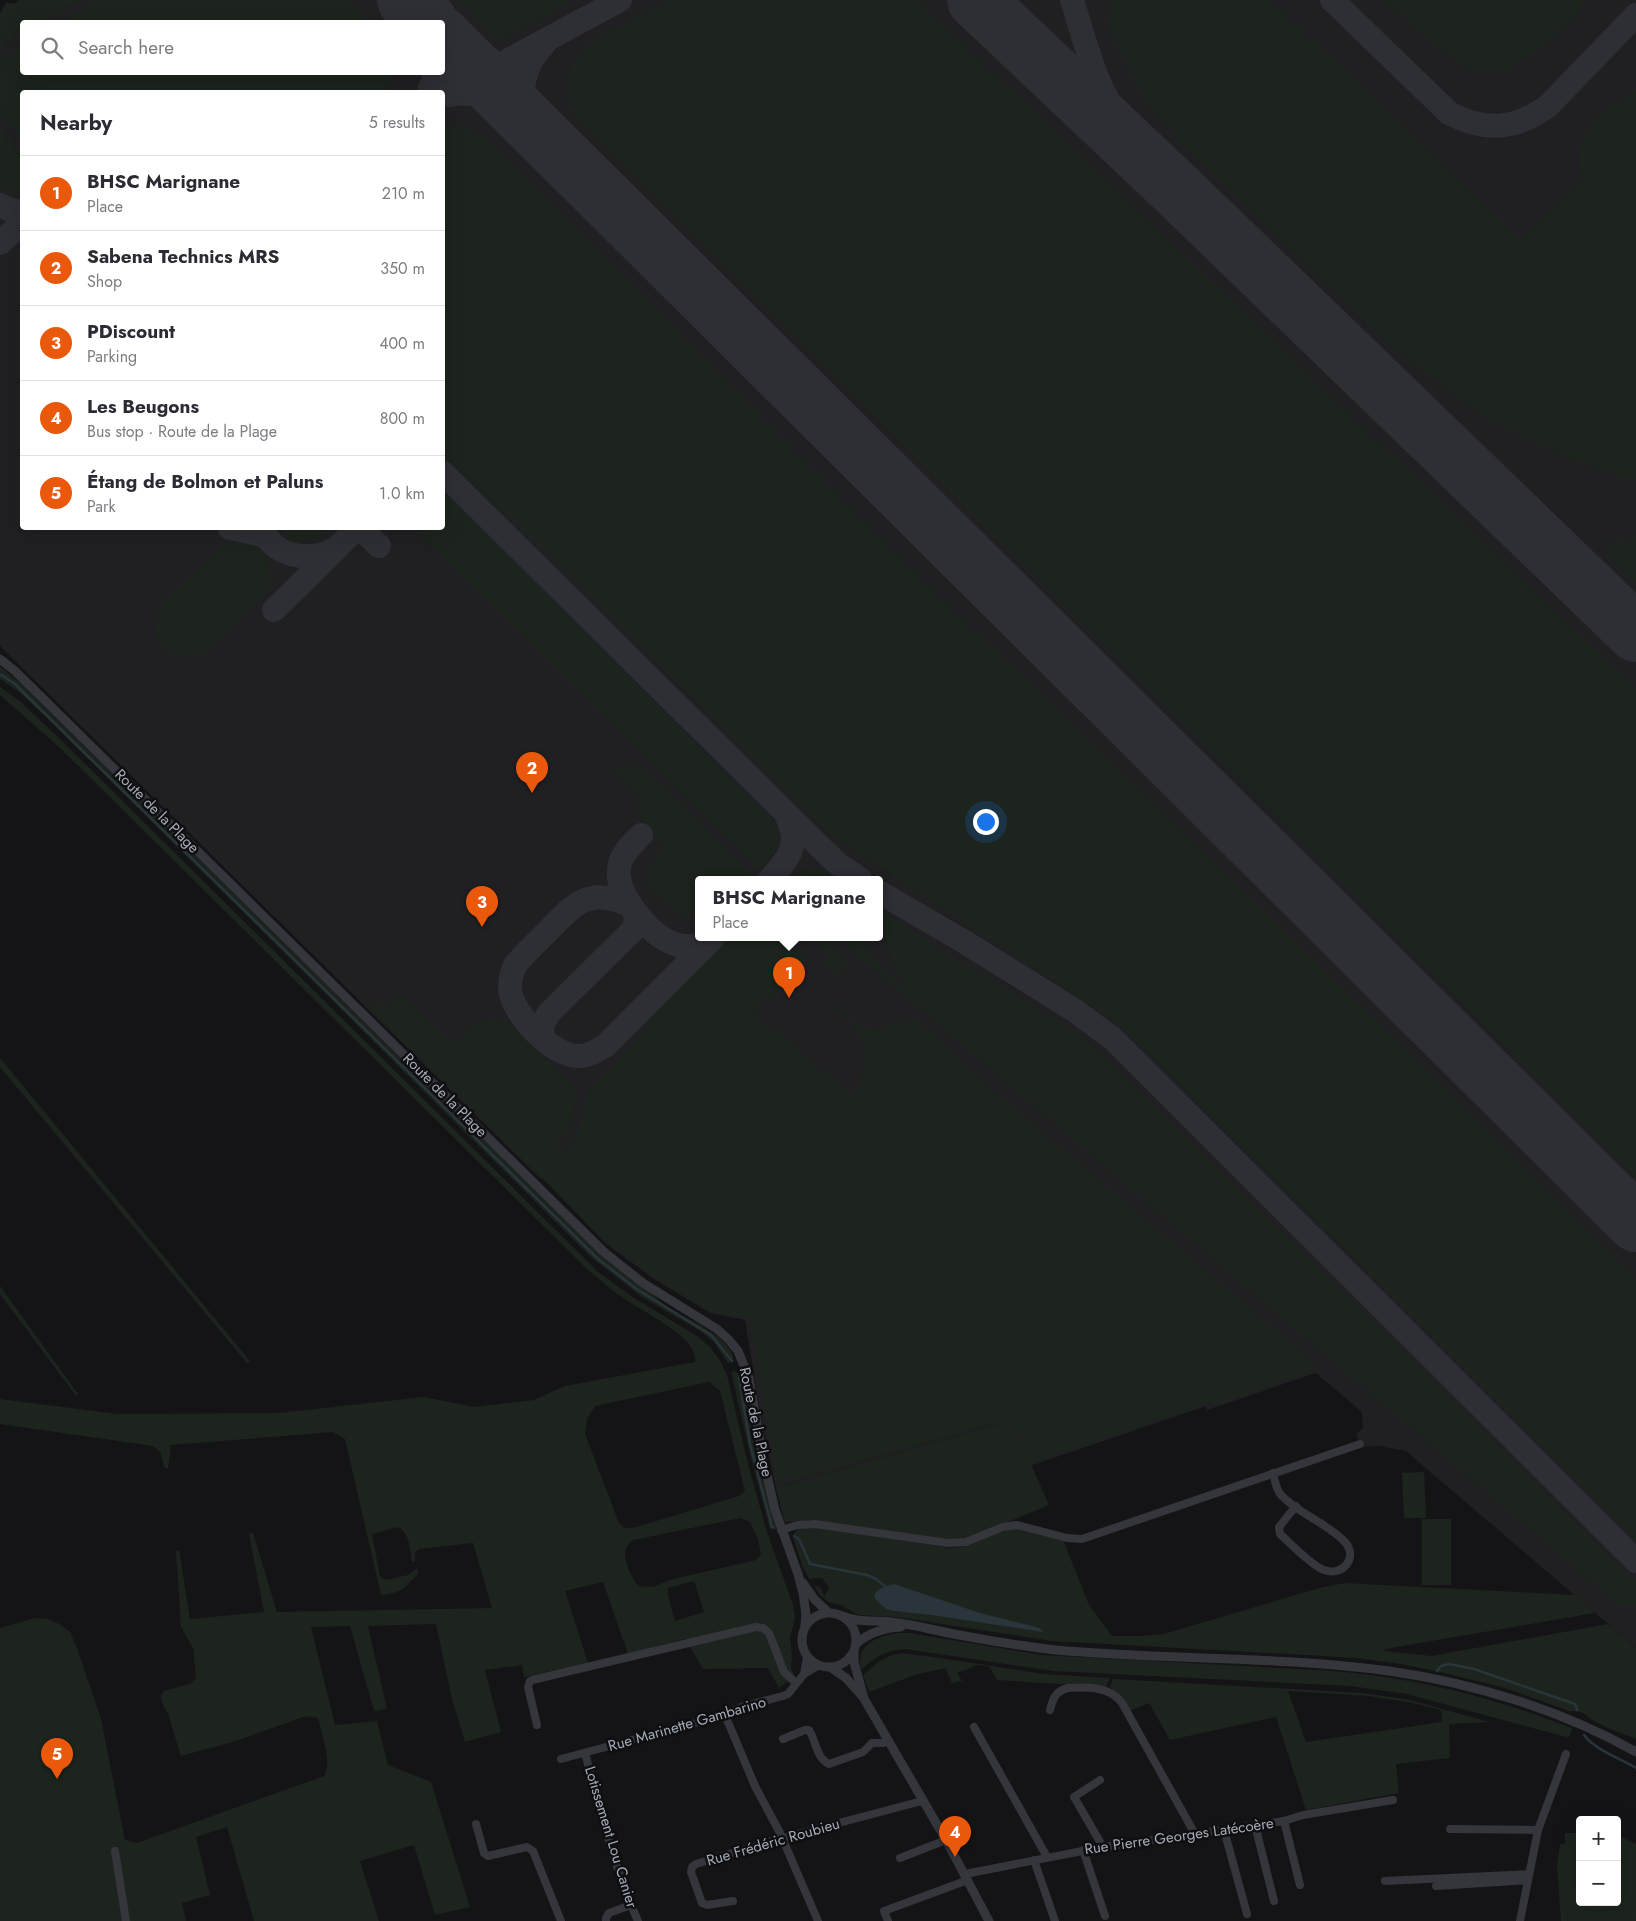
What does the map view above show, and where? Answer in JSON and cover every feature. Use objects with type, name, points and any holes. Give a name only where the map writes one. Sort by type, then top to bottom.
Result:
[{"type":"street","name":"Route de la Plage","points":[[0,660],[30,685],[604,1252],[643,1283],[717,1328],[729,1340],[738,1351],[749,1378],[762,1458],[781,1530],[798,1574],[806,1614],[805,1626]]},
{"type":"street","points":[[781,1530],[798,1525],[815,1524],[957,1544],[1003,1527],[1017,1525],[1067,1538],[1082,1538],[1360,1444]]},
{"type":"street","points":[[1273,1473],[1281,1495],[1296,1506],[1306,1514],[1320,1521],[1346,1543],[1350,1553],[1345,1568],[1335,1572],[1321,1570],[1280,1534],[1279,1527],[1296,1506]]},
{"type":"street","name":"Route de la Plage","points":[[798,1574],[815,1600],[828,1612]]},
{"type":"street","points":[[804,1674],[807,1657],[801,1641],[805,1626],[819,1614],[828,1612],[858,1621],[890,1622],[1010,1644],[1055,1650],[1308,1664],[1360,1668],[1424,1677],[1466,1686],[1515,1700],[1561,1717],[1636,1752]]},
{"type":"street","points":[[843,1616],[855,1631],[854,1662],[863,1697]]},
{"type":"street","points":[[537,1725],[528,1687],[532,1680],[756,1627],[766,1629],[784,1672],[796,1683]]},
{"type":"street","points":[[830,1667],[845,1662],[855,1647],[872,1633],[884,1629],[916,1627]]},
{"type":"street","points":[[807,1657],[819,1665],[830,1667],[846,1678],[863,1697],[946,1840],[989,1921]]},
{"type":"street","name":"Rue Marinette Gambarino","points":[[561,1759],[725,1716],[741,1707],[786,1695],[804,1674],[819,1665]]},
{"type":"street","points":[[1050,1710],[1056,1694],[1063,1689],[1103,1690],[1115,1695],[1122,1703],[1195,1834]]},
{"type":"street","points":[[725,1716],[755,1786],[782,1838],[818,1921]]},
{"type":"street","points":[[974,1727],[1047,1857]]},
{"type":"street","points":[[783,1739],[809,1730],[820,1756],[829,1764],[863,1752],[872,1743],[888,1741]]},
{"type":"street","name":"Lotissement Lou Canier","points":[[585,1753],[612,1847],[638,1921]]},
{"type":"street","points":[[1520,1921],[1538,1830],[1566,1754]]},
{"type":"street","points":[[1100,1780],[1074,1797],[1102,1847]]},
{"type":"street","name":"Rue Pierre Georges Latécoère","points":[[888,1921],[884,1911],[966,1877],[1034,1860],[1102,1847],[1284,1821],[1303,1815],[1394,1800]]},
{"type":"street","name":"Rue Frédéric Roubieu","points":[[733,1901],[707,1905],[702,1902],[691,1872],[692,1867],[696,1864],[782,1838],[922,1801]]},
{"type":"street","points":[[1284,1821],[1300,1885]]},
{"type":"street","points":[[476,1824],[484,1853],[488,1856],[527,1848],[533,1851],[561,1921]]},
{"type":"street","points":[[1254,1825],[1274,1901]]},
{"type":"street","points":[[1450,1829],[1538,1830]]},
{"type":"street","points":[[1224,1830],[1247,1914]]},
{"type":"street","points":[[900,1858],[946,1840]]},
{"type":"street","points":[[1083,1850],[1105,1916]]},
{"type":"street","points":[[115,1851],[126,1921]]},
{"type":"street","points":[[1034,1860],[1055,1921]]},
{"type":"street","points":[[1385,1881],[1529,1877]]},
{"type":"street","points":[[1436,1886],[1529,1877]]},
{"type":"street","points":[[606,1921],[609,1913],[631,1905]]},
{"type":"shaded area","points":[[19,0],[1636,0],[1636,1648],[1406,1451],[1380,1446],[1361,1447],[1356,1434],[1363,1428],[1362,1412],[1316,1373],[1207,1410],[1206,1406],[1030,1466],[1013,1425],[990,1426],[776,1488],[762,1423],[745,1320],[710,1313],[654,1279],[605,1243],[549,1185],[552,1181],[545,1174],[541,1179],[514,1153],[0,646],[0,13],[6,3],[15,4]]},
{"type":"shaded area","points":[[19,0],[80,0],[45,20],[20,20],[20,34],[0,45],[0,15],[6,3],[15,4]]},
{"type":"shaded area","points":[[96,0],[348,0],[368,20],[65,20]]},
{"type":"shaded area","points":[[456,0],[572,0],[501,40],[491,36]]},
{"type":"shaded area","points":[[668,0],[917,0],[1636,689],[1636,1176],[575,115],[567,86],[571,68],[581,51],[588,43]]},
{"type":"shaded area","points":[[1108,0],[1271,0],[1521,240],[1583,180],[1579,162],[1580,148],[1590,127],[1607,110],[1636,90],[1636,481],[1571,459],[1489,419],[1391,346],[1179,141],[1143,98],[1115,42],[1107,17],[1112,14]]},
{"type":"shaded area","points":[[1384,0],[1576,0],[1583,4],[1582,10],[1540,48],[1511,68],[1489,73],[1469,68],[1439,48]]},
{"type":"shaded area","points":[[20,47],[20,75],[389,75],[385,90],[20,90],[20,136],[0,115],[0,59]]},
{"type":"shaded area","points":[[445,126],[466,128],[487,140],[937,594],[1272,919],[1636,1280],[1636,1540],[1116,1022],[825,830],[445,455]]},
{"type":"shaded area","points":[[0,130],[20,151],[20,195],[11,193],[0,185]]},
{"type":"shaded area","points":[[445,492],[772,819],[779,840],[774,852],[759,869],[416,530],[445,530]]},
{"type":"shaded area","points":[[281,530],[329,530],[318,537],[304,541],[291,539]]},
{"type":"shaded area","points":[[1636,535],[1636,582],[1608,556],[1607,545],[1613,540],[1620,540],[1633,545]]},
{"type":"shaded area","points":[[242,542],[255,545],[264,554],[272,577],[268,592],[206,653],[186,657],[166,649],[159,642],[155,628],[161,605],[226,543]]},
{"type":"shaded area","points":[[0,666],[21,684],[597,1251],[664,1304],[705,1328],[725,1343],[734,1361],[728,1363],[714,1342],[700,1331],[642,1297],[592,1258],[42,713],[18,691],[0,679]]},
{"type":"shaded area","points":[[0,687],[21,702],[62,741],[598,1272],[634,1298],[697,1336],[711,1348],[727,1375],[749,1468],[767,1532],[793,1605],[795,1618],[790,1638],[791,1668],[795,1676],[779,1688],[768,1668],[703,1669],[685,1639],[628,1654],[603,1582],[565,1591],[588,1663],[524,1677],[522,1665],[485,1670],[501,1732],[465,1742],[451,1695],[436,1624],[368,1626],[387,1709],[374,1711],[350,1626],[311,1627],[335,1725],[377,1721],[388,1765],[431,1782],[470,1907],[435,1915],[414,1845],[360,1861],[379,1921],[254,1921],[227,1827],[196,1837],[210,1895],[182,1903],[186,1921],[0,1921],[0,1628],[35,1618],[48,1619],[70,1632],[101,1719],[125,1840],[137,1843],[324,1776],[327,1764],[324,1740],[318,1718],[306,1716],[236,1741],[181,1756],[161,1696],[164,1691],[190,1684],[196,1678],[193,1648],[181,1627],[176,1551],[179,1550],[190,1619],[264,1612],[249,1534],[253,1533],[277,1612],[492,1608],[473,1543],[419,1549],[415,1552],[415,1561],[412,1562],[407,1538],[398,1527],[372,1534],[380,1576],[386,1580],[408,1575],[417,1568],[418,1574],[402,1589],[394,1593],[381,1595],[345,1439],[333,1432],[171,1445],[168,1469],[164,1467],[161,1453],[153,1446],[0,1424],[0,1399],[118,1414],[279,1413],[424,1397],[474,1407],[534,1400],[565,1386],[695,1362],[694,1353],[679,1334],[618,1295],[587,1269],[59,747],[0,695]],"holes":[[[709,1382],[720,1391],[745,1491],[739,1496],[633,1528],[625,1528],[619,1523],[585,1434],[587,1419],[595,1406]],[[741,1518],[750,1522],[758,1539],[761,1554],[756,1560],[669,1580],[653,1587],[639,1586],[633,1579],[625,1558],[626,1548],[633,1540]],[[694,1581],[704,1612],[675,1621],[668,1588]]]},
{"type":"shaded area","points":[[625,766],[639,767],[654,777],[754,875],[695,876],[695,913],[683,916],[649,887],[647,881],[648,869],[653,859],[665,845],[635,812],[640,806],[638,803],[639,796],[611,769]]},
{"type":"shaded area","points":[[808,870],[821,870],[834,876],[795,876]]},
{"type":"shaded area","points":[[883,912],[942,950],[954,962],[960,961],[1078,1033],[1119,1071],[1636,1580],[1636,1606],[1617,1603],[841,941],[863,941],[884,970],[903,985],[883,938]]},
{"type":"shaded area","points":[[727,941],[789,941],[806,960],[769,999],[764,994],[752,1011],[770,1032],[776,1028],[819,1070],[821,1068],[850,1095],[861,1080],[864,1072],[865,1054],[863,1045],[851,1025],[829,1004],[832,1002],[860,1026],[875,1029],[916,1019],[966,1067],[1320,1368],[1213,1405],[1208,1403],[1031,1462],[1016,1422],[989,1424],[783,1482],[777,1480],[750,1318],[711,1312],[635,1264],[605,1240],[371,1009],[378,1001],[386,1007],[401,995],[455,1045],[479,1021],[496,1019],[509,1023],[577,1090],[568,1133],[555,1144],[559,1152],[575,1141],[589,1090],[650,1028],[645,1022]]},
{"type":"shaded area","points":[[813,941],[824,941],[848,962],[838,975],[824,962],[829,956]]},
{"type":"shaded area","points":[[0,1058],[250,1361],[247,1363],[0,1067]]},
{"type":"shaded area","points":[[0,1286],[78,1394],[76,1396],[0,1294]]},
{"type":"shaded area","points":[[735,1371],[742,1376],[754,1445],[777,1527],[770,1529],[731,1372]]},
{"type":"shaded area","points":[[1013,1424],[1049,1505],[967,1539],[952,1540],[813,1520],[786,1522],[784,1520],[776,1488],[990,1426]]},
{"type":"shaded area","points":[[1424,1472],[1426,1518],[1404,1518],[1402,1473]]},
{"type":"shaded area","points":[[1422,1519],[1451,1519],[1451,1585],[1422,1585]]},
{"type":"shaded area","points":[[808,1527],[951,1548],[967,1545],[1014,1529],[1032,1531],[1063,1540],[1089,1605],[1112,1636],[1164,1634],[1319,1588],[1345,1583],[1575,1595],[1595,1613],[1385,1649],[1384,1651],[1431,1656],[1608,1624],[1636,1648],[1636,1739],[1599,1724],[1581,1712],[1569,1711],[1505,1688],[1401,1664],[1356,1658],[1052,1641],[897,1617],[859,1615],[841,1605],[828,1602],[819,1594],[814,1585],[821,1588],[824,1597],[829,1588],[822,1578],[809,1579],[802,1565],[793,1537],[798,1529]]},
{"type":"shaded area","points":[[894,1584],[980,1613],[1040,1628],[1043,1632],[886,1609],[876,1600],[874,1595],[880,1589]]},
{"type":"shaded area","points":[[909,1633],[1042,1655],[1366,1674],[1427,1684],[1484,1698],[1572,1728],[1570,1736],[1566,1737],[1407,1694],[1351,1686],[1053,1671],[905,1649],[881,1655],[861,1670],[861,1654],[870,1643],[883,1636]]},
{"type":"shaded area","points":[[902,1653],[1044,1674],[1110,1678],[1106,1687],[997,1680],[989,1666],[978,1665],[957,1673],[962,1681],[952,1683],[945,1668],[915,1675],[869,1692],[863,1675],[885,1658]]},
{"type":"shaded area","points":[[1113,1679],[1363,1693],[1410,1700],[1489,1722],[1449,1724],[1450,1758],[1396,1764],[1399,1793],[1306,1810],[1276,1717],[1170,1740],[1149,1703],[1129,1711],[1119,1695],[1110,1687]],"holes":[[[1288,1691],[1367,1696],[1408,1702],[1441,1710],[1442,1722],[1306,1742]]]},
{"type":"shaded area","points":[[1565,1833],[1576,1833],[1576,1906],[1621,1906],[1621,1837],[1636,1844],[1636,1921],[1561,1921],[1557,1865],[1560,1844],[1565,1844]]},
{"type":"waterway","points":[[0,674],[15,684],[598,1259],[638,1290],[711,1335],[732,1361]]},
{"type":"waterway","points":[[739,1377],[750,1444],[772,1527],[774,1528]]},
{"type":"waterway","points":[[794,1536],[799,1539],[810,1564],[867,1575],[886,1587]]},
{"type":"waterway","points":[[1437,1671],[1441,1666],[1449,1664],[1474,1669],[1575,1704],[1577,1710]]},
{"type":"waterway","points":[[1584,1735],[1594,1745],[1636,1768]]},
{"type":"taxiway","points":[[445,94],[620,0]]},
{"type":"taxiway","points":[[1072,0],[1093,68],[1112,108],[1142,151],[1176,189]]},
{"type":"taxiway","points":[[1332,0],[1449,113],[1475,123],[1500,126],[1524,120],[1548,106],[1636,15]]},
{"type":"taxiway","points":[[413,7],[423,20]]},
{"type":"taxiway","points":[[536,129],[525,107],[523,96],[524,84],[531,62],[545,43]]},
{"type":"taxiway","points":[[430,90],[435,75]]},
{"type":"taxiway","points":[[449,95],[470,94],[489,97],[524,117]]},
{"type":"taxiway","points":[[0,205],[20,212]]},
{"type":"taxiway","points":[[0,243],[20,225]]},
{"type":"taxiway","points":[[445,475],[814,841],[838,864],[856,876]]},
{"type":"taxiway","points":[[239,530],[263,535],[269,540]]},
{"type":"taxiway","points":[[265,530],[274,545],[293,555],[315,556],[334,549]]},
{"type":"taxiway","points":[[274,610],[355,530]]},
{"type":"taxiway","points":[[362,530],[379,546]]},
{"type":"taxiway","points":[[772,876],[788,856],[793,841],[790,823],[785,813]]},
{"type":"taxiway","points":[[641,835],[623,855],[619,869],[622,887],[632,908],[648,926],[666,940],[685,946],[706,941]]},
{"type":"taxiway","points":[[883,894],[963,941],[1074,1010],[1112,1038],[1636,1561]]},
{"type":"taxiway","points":[[632,907],[605,898],[585,900],[567,912],[515,965],[511,976],[510,988],[517,1009],[525,1021],[545,1041],[557,1049],[568,1054],[582,1056],[593,1053],[606,1045],[710,941]]},
{"type":"taxiway","points":[[543,1038],[542,1025],[549,1013],[634,929],[636,918],[633,909]]},
{"type":"runway","points":[[406,0],[427,20]]},
{"type":"runway","points":[[976,0],[1176,189],[1636,633]]},
{"type":"runway","points":[[445,39],[1636,1223]]},
{"type":"place","name":"Sabena Technics MRS","points":[[532,793]]},
{"type":"place","name":"PDiscount","points":[[482,927]]},
{"type":"place","name":"BHSC Marignane","points":[[789,998]]},
{"type":"place","name":"Étang de Bolmon et Paluns","points":[[57,1779]]},
{"type":"place","name":"Les Beugons","points":[[955,1857]]}]
